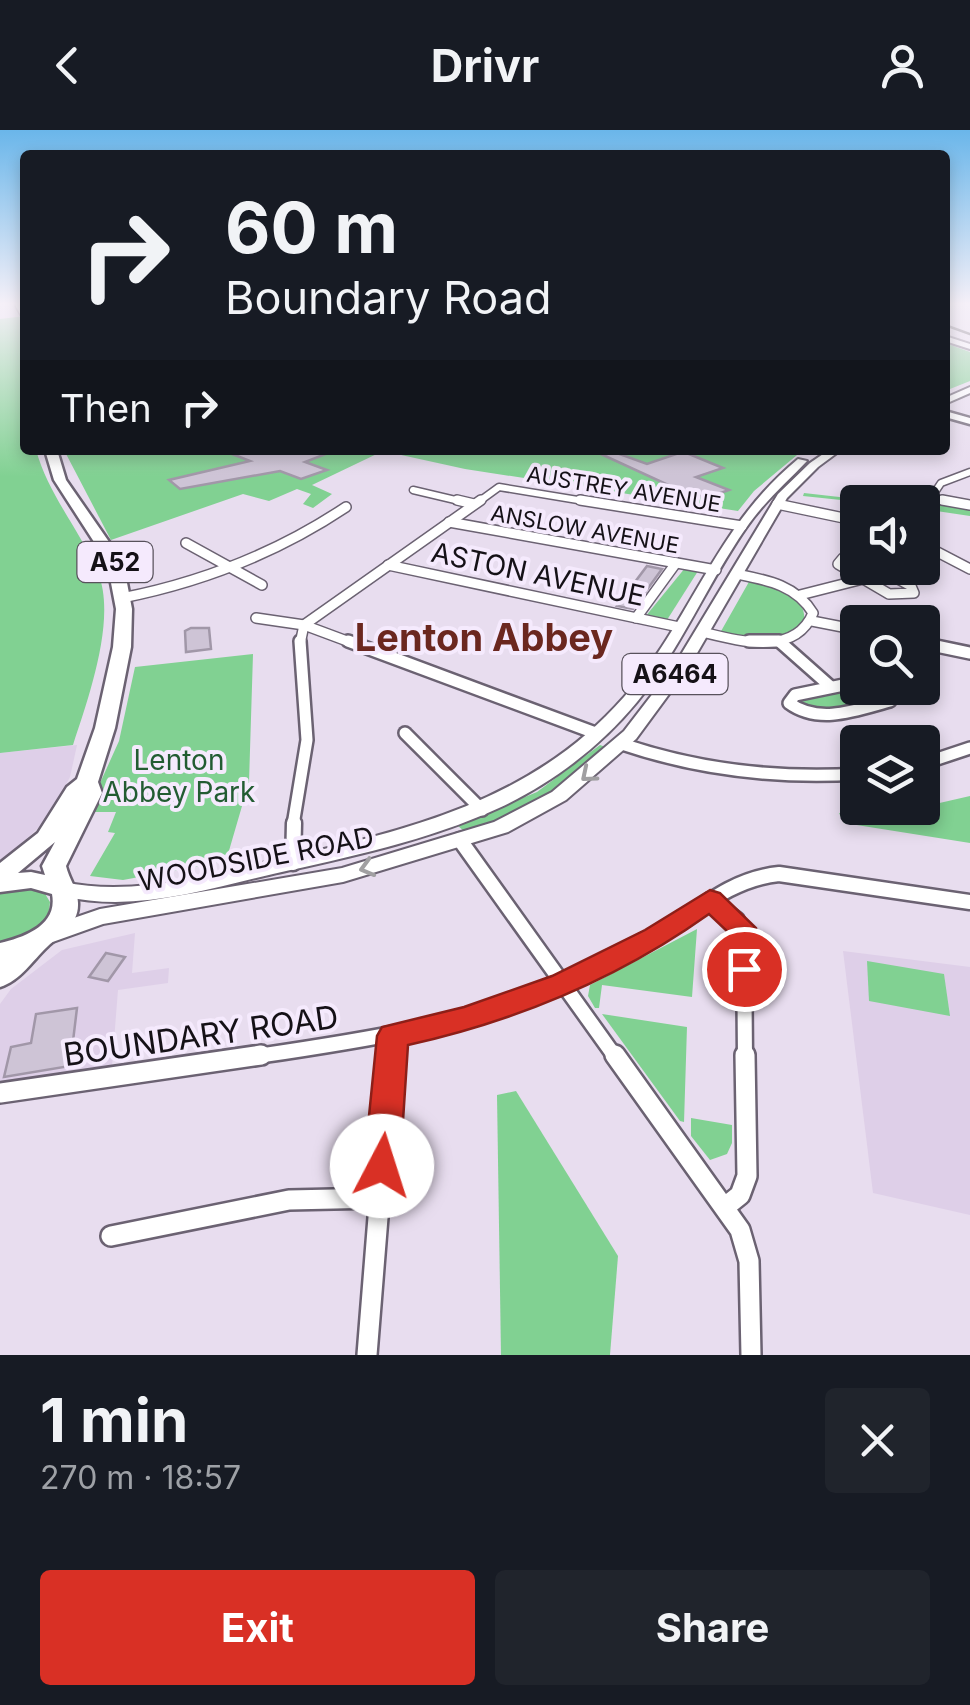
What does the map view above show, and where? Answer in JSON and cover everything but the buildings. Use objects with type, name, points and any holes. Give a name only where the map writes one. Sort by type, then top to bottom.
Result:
[{"type":"highway","name":"A52","points":[[0,880],[46,838],[75,792],[87,782],[117,674],[124,630],[115,562],[60,480],[52,455]]},
{"type":"highway","name":"A52","points":[[0,977],[44,938],[65,912],[54,866],[91,793],[87,782]]},
{"type":"highway","name":"A52","points":[[0,880],[26,879],[61,888]]},
{"type":"highway","points":[[0,954],[44,938]]},
{"type":"main road","name":"WOODSIDE ROAD","points":[[44,938],[100,917],[343,874],[460,840],[538,809],[573,787],[622,744],[681,667],[737,574],[784,475],[813,455]]},
{"type":"main road","name":"WOODSIDE ROAD","points":[[61,888],[88,896],[111,896],[293,862],[433,826],[482,810],[533,786],[578,754],[642,684],[742,526],[829,455]]},
{"type":"main road","points":[[716,570],[737,574]]},
{"type":"main road","points":[[433,826],[452,832],[460,840]]},
{"type":"street","points":[[940,485],[970,472]]},
{"type":"street","name":"AUSTREY AVENUE","points":[[474,504],[500,488],[742,526]]},
{"type":"street","points":[[413,490],[474,504]]},
{"type":"street","points":[[940,500],[970,505]]},
{"type":"street","points":[[768,502],[840,517]]},
{"type":"street","points":[[293,862],[290,844],[306,768],[306,702],[299,637],[304,625],[474,504]]},
{"type":"street","points":[[122,598],[171,589],[230,567],[295,541],[340,513]]},
{"type":"street","name":"ANSLOW AVENUE","points":[[449,522],[716,570]]},
{"type":"street","points":[[186,543],[262,586]]},
{"type":"street","points":[[940,552],[970,569]]},
{"type":"street","points":[[951,557],[970,552]]},
{"type":"street","points":[[636,618],[676,563]]},
{"type":"street","name":"ASTON AVENUE","points":[[388,565],[679,627]]},
{"type":"street","points":[[702,632],[736,640],[779,641],[801,634],[812,620],[810,607],[800,595],[737,574]]},
{"type":"street","points":[[800,595],[840,585]]},
{"type":"street","points":[[873,585],[889,594],[914,593],[909,585]]},
{"type":"street","points":[[256,618],[304,625],[598,734]]},
{"type":"street","points":[[812,620],[840,626]]},
{"type":"street","points":[[779,641],[831,686]]},
{"type":"street","points":[[940,647],[970,653]]},
{"type":"street","points":[[840,685],[791,696],[789,704],[814,716],[866,705]]},
{"type":"street","points":[[406,733],[482,810]]},
{"type":"street","points":[[622,744],[678,761],[735,772],[840,775]]},
{"type":"street","points":[[940,758],[970,748]]},
{"type":"street","points":[[460,840],[740,1230],[749,1262],[751,1355]]},
{"type":"street","name":"BOUNDARY ROAD","points":[[0,1093],[393,1036],[466,1020],[562,984],[655,938],[748,877],[778,874],[970,902]]},
{"type":"street","points":[[710,900],[737,920],[744,941],[747,1176],[740,1195],[725,1207]]},
{"type":"street","points":[[367,1355],[393,1036]]},
{"type":"street","points":[[111,1236],[289,1200],[379,1198]]},
{"type":"shaded area","points":[[77,745],[70,777],[48,819],[0,863],[0,753]]},
{"type":"shaded area","points":[[135,933],[132,973],[169,968],[168,983],[118,990],[112,1066],[0,1084],[0,1004],[11,989],[62,950]]},
{"type":"shaded area","points":[[843,951],[970,967],[970,1215],[873,1193]]},
{"type":"green space","points":[[0,362],[20,362],[20,455],[38,455],[98,573],[104,613],[98,659],[73,745],[0,753]]},
{"type":"green space","points":[[950,362],[970,362],[970,381],[950,389]]},
{"type":"green space","points":[[67,455],[375,455],[312,485],[332,494],[313,508],[303,504],[311,494],[297,489],[269,501],[243,494],[111,540]]},
{"type":"green space","points":[[401,455],[797,455],[754,491],[738,511],[465,469]]},
{"type":"green space","points":[[804,493],[840,497],[840,500],[803,496]]},
{"type":"green space","points":[[940,504],[970,508],[970,516],[940,512]]},
{"type":"green space","points":[[685,568],[698,571],[667,620],[645,617]]},
{"type":"green space","points":[[750,580],[794,597],[804,612],[804,621],[775,636],[720,633]]},
{"type":"green space","name":"Lenton Abbey Park","points":[[253,654],[249,782],[226,861],[123,880],[90,876],[115,833],[108,832],[116,812],[87,812],[119,741],[135,667]]},
{"type":"green space","points":[[840,691],[840,705],[853,705],[815,712],[801,709],[796,698]]},
{"type":"green space","points":[[600,745],[611,749],[528,810],[466,833],[457,825],[537,792]]},
{"type":"green space","points":[[970,796],[970,843],[857,825],[940,825],[940,803]]},
{"type":"green space","points":[[31,887],[44,892],[50,902],[45,920],[33,932],[0,946],[0,890]]},
{"type":"green space","points":[[697,929],[692,997],[602,985],[599,1008],[595,1008],[588,996],[590,985]]},
{"type":"green space","points":[[867,961],[944,974],[950,1016],[869,1001]]},
{"type":"green space","points":[[602,1014],[687,1027],[684,1122],[680,1121]]},
{"type":"green space","points":[[516,1091],[618,1256],[610,1355],[501,1355],[497,1095]]},
{"type":"green space","points":[[691,1118],[732,1125],[732,1143],[727,1154],[710,1160],[691,1136]]},
{"type":"district","name":"Lenton Abbey","points":[[484,638]]},
{"type":"route","points":[[382,1166],[393,1036],[466,1020],[562,984],[655,938],[710,900],[742,928],[744,969]]}]
